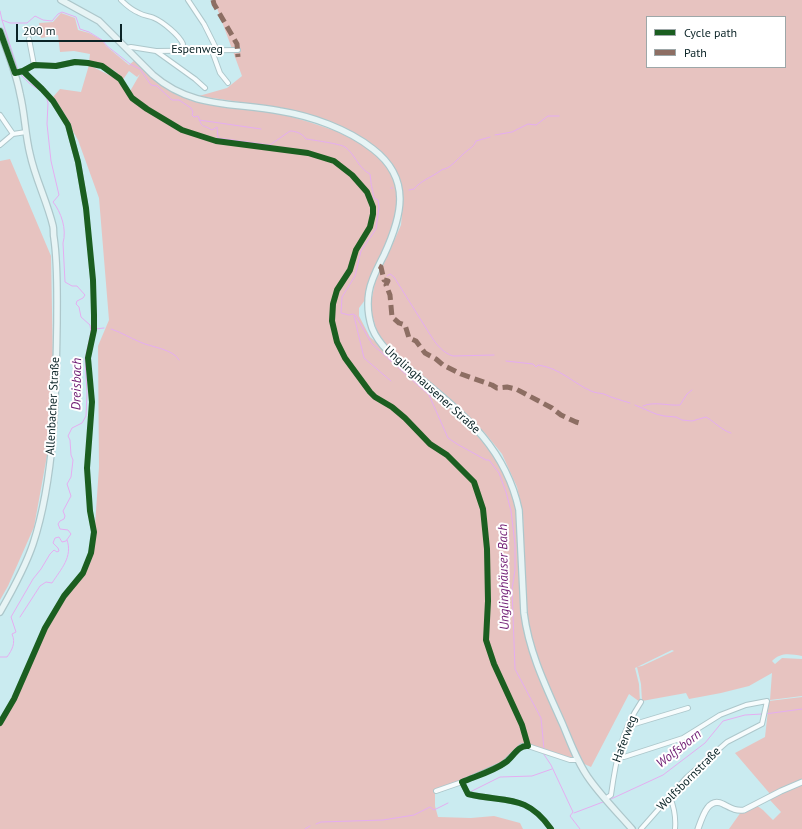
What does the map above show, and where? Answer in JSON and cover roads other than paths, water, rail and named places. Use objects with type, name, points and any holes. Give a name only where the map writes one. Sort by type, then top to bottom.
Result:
[{"type":"main road","name":"Unglinghausener Straße","points":[[61,0],[99,22],[161,82],[179,93],[198,100],[280,110],[321,122],[365,143],[379,154],[390,166],[398,186],[400,200],[399,216],[396,228],[372,279],[369,291],[367,305],[373,330],[387,350],[446,400],[484,436],[495,450],[504,467],[516,495],[519,510],[526,629],[532,650],[548,694],[563,724],[578,760],[589,779],[632,829]]},
{"type":"main road","name":"Allenbacher Straße","points":[[0,30],[19,72],[26,132],[32,162],[53,226],[57,281],[57,331],[52,443],[48,477],[33,545],[26,563],[0,612]]},
{"type":"street","points":[[121,0],[139,13],[145,16],[153,17],[174,33],[183,44],[180,51]]},
{"type":"street","points":[[188,0],[204,24],[217,50]]},
{"type":"street","points":[[29,39],[34,65]]},
{"type":"street","name":"Espenweg","points":[[126,48],[131,47],[156,51],[238,50]]},
{"type":"street","points":[[212,50],[220,73],[228,83]]},
{"type":"street","points":[[156,51],[205,88]]},
{"type":"street","points":[[85,203],[78,162],[68,125],[53,101],[42,89],[19,72],[34,65],[56,66],[75,62],[88,63]]},
{"type":"street","points":[[0,115],[13,134]]},
{"type":"street","points":[[0,145],[13,134],[26,132]]},
{"type":"street","name":"Wolfsbornstraße","points":[[617,757],[624,757],[683,738],[720,715],[746,705],[767,701],[762,724],[727,742],[686,778],[641,829]]},
{"type":"street","name":"Haferweg","points":[[605,799],[611,795],[617,757],[632,716],[641,702]]},
{"type":"street","points":[[628,726],[688,708]]},
{"type":"street","points":[[436,791],[462,782],[503,764],[522,746],[528,746],[570,760],[578,760]]},
{"type":"street","points":[[462,782],[468,794],[516,801],[524,804],[545,821],[551,829]]},
{"type":"street","points":[[698,829],[705,811],[716,802],[738,811],[744,810],[802,782]]},
{"type":"street","points":[[670,797],[676,822],[675,829]]},
{"type":"waterway","name":"Dreisbach","points":[[0,11],[18,70]]},
{"type":"waterway","name":"Unglinghäuser Bach","points":[[2,20],[10,23],[27,23],[35,16],[43,20],[52,21],[62,12],[76,17],[80,29],[89,32],[102,40],[107,46],[130,64],[140,69],[151,85],[157,86],[172,100],[179,100],[191,108],[193,112],[192,115],[194,117],[198,116],[203,126],[212,130],[217,127],[218,138],[270,145],[290,131],[295,132],[301,134],[306,139],[333,143],[345,147],[362,168],[370,174],[374,198],[378,200],[379,207],[376,229],[361,251],[355,276],[342,297],[341,313],[349,315],[353,314],[356,316],[372,344],[429,395],[448,438],[486,460],[489,460],[499,473],[511,511],[515,544],[515,570],[512,589],[515,669],[541,718],[544,749]]},
{"type":"waterway","name":"Dreisbach","points":[[19,73],[29,83],[42,92]]},
{"type":"waterway","name":"Dreisbach","points":[[0,657],[7,657],[13,646],[14,640],[12,634],[16,632],[11,617],[33,579],[50,554],[54,550],[57,552],[59,551],[53,543],[55,538],[59,537],[62,542],[66,541],[71,534],[68,530],[60,529],[58,524],[64,519],[65,516],[63,511],[71,496],[67,484],[71,477],[73,460],[68,436],[72,428],[82,423],[86,416],[87,393],[85,359],[91,332],[90,325],[81,317],[79,307],[76,304],[77,301],[85,295],[77,286],[72,286],[65,282],[63,243],[64,227],[61,216],[53,202],[59,195],[51,161],[47,124],[48,103],[46,96]]},
{"type":"waterway","points":[[495,135],[512,132],[528,124],[536,125],[548,116],[559,116]]},
{"type":"waterway","points":[[199,120],[261,129]]},
{"type":"waterway","points":[[409,190],[414,189],[423,181],[449,167],[473,146],[476,141],[490,137]]},
{"type":"waterway","points":[[387,276],[390,274],[394,277],[433,339],[449,355],[494,355]]},
{"type":"waterway","points":[[354,316],[364,358],[391,381]]},
{"type":"waterway","points":[[95,329],[104,328]]},
{"type":"waterway","points":[[111,329],[144,344],[172,353],[179,360]]},
{"type":"waterway","points":[[506,361],[533,364],[536,367],[538,365],[553,369],[584,388],[630,403]]},
{"type":"waterway","points":[[643,406],[652,404],[680,405],[687,394],[692,390]]},
{"type":"waterway","points":[[635,405],[656,414],[676,417],[682,420],[692,421],[706,417],[724,430],[731,433]]},
{"type":"waterway","points":[[20,617],[40,586],[46,582],[52,583],[62,568],[68,552],[67,540]]},
{"type":"waterway","name":"Wolfsborn","points":[[765,714],[802,709]]},
{"type":"waterway","name":"Wolfsborn","points":[[611,799],[663,775],[705,743],[723,721],[745,715],[762,714]]},
{"type":"waterway","points":[[543,753],[551,765],[573,812],[570,816],[580,829]]},
{"type":"waterway","points":[[472,791],[500,777],[532,776],[552,769]]},
{"type":"waterway","name":"Wolfsborn","points":[[574,813],[603,802]]},
{"type":"waterway","points":[[316,824],[321,822],[383,820],[414,815],[430,807],[434,810],[448,803]]},
{"type":"waterway","points":[[305,829],[310,826]]}]
